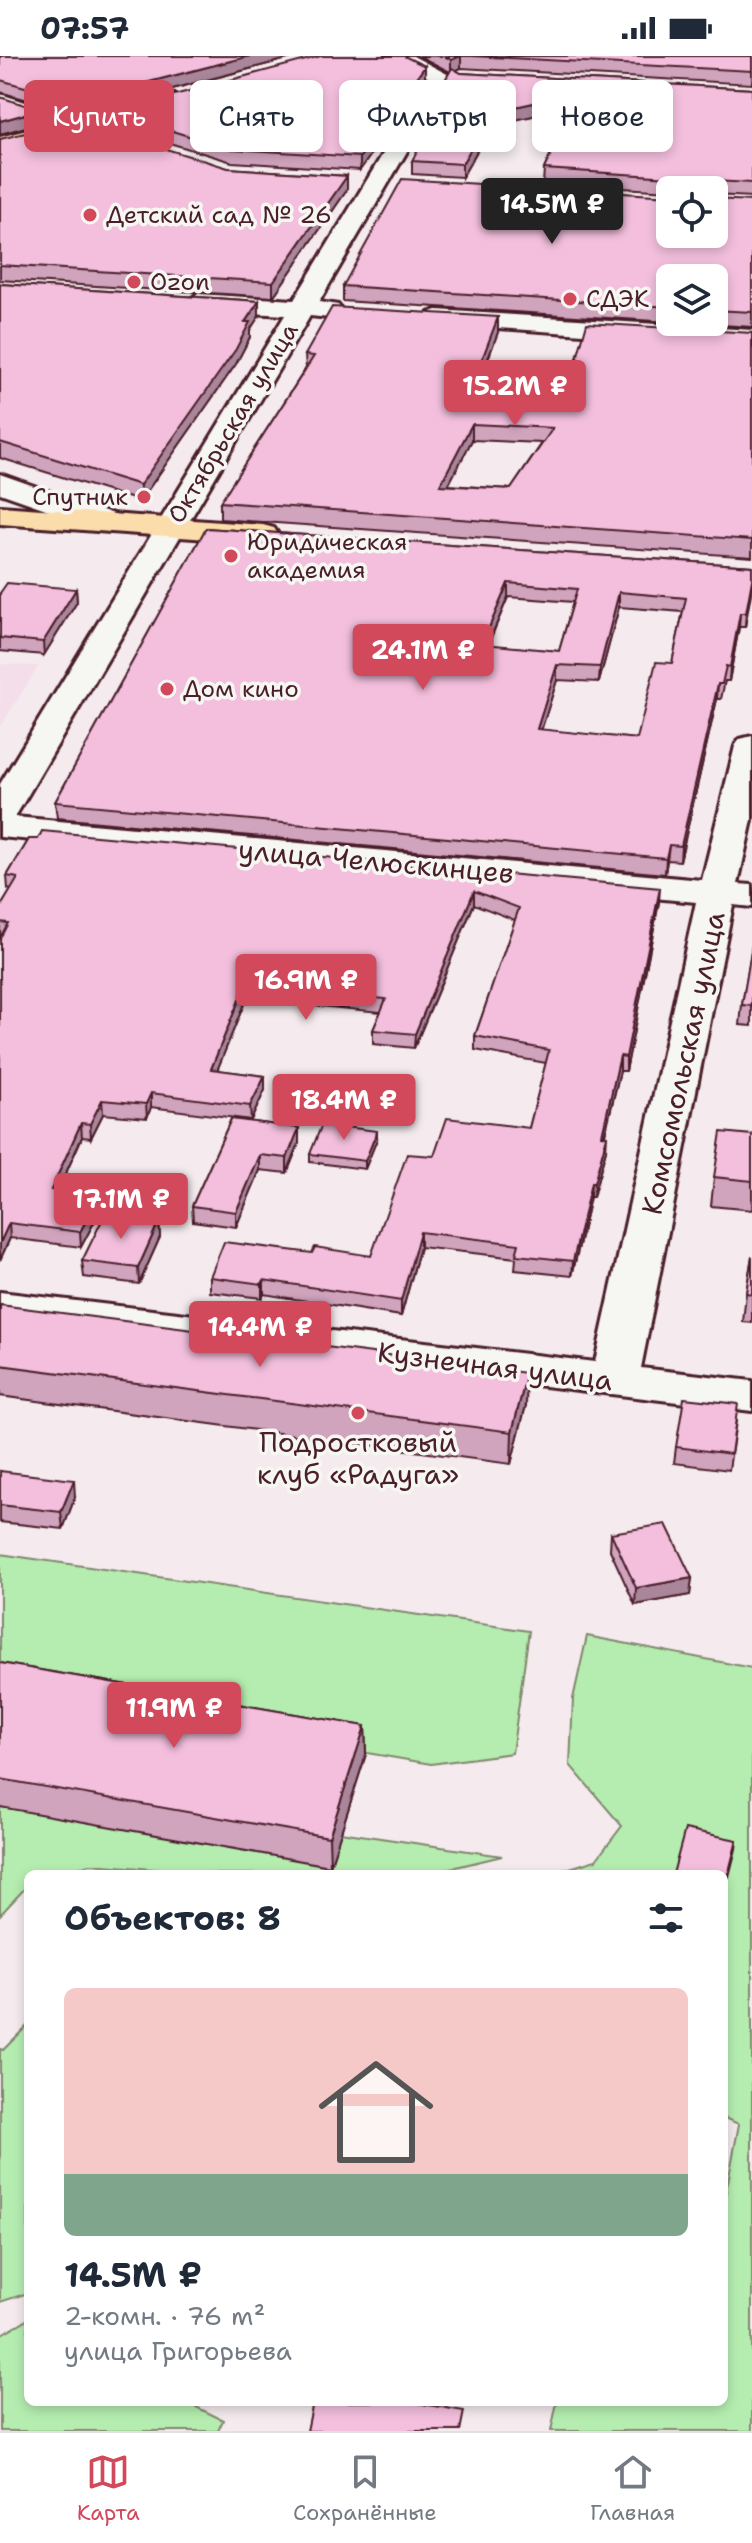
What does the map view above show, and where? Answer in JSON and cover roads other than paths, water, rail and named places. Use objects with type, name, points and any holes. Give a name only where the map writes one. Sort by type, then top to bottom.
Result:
[{"type":"main road","points":[[0,144],[24,138]]},
{"type":"main road","points":[[0,515],[291,536]]},
{"type":"street","name":"Октябрьская улица","points":[[0,813],[380,183],[441,76],[396,56]]},
{"type":"street","points":[[0,100],[24,108]]},
{"type":"street","points":[[350,181],[410,185]]},
{"type":"street","points":[[175,300],[349,312]]},
{"type":"street","points":[[411,316],[752,338]]},
{"type":"street","points":[[0,483],[112,523]]},
{"type":"street","name":"Комсомольская улица","points":[[615,1380],[708,930],[736,894],[752,746]]},
{"type":"street","name":"улица Челюскинцев","points":[[0,826],[736,894]]},
{"type":"street","name":"Кузнечная улица","points":[[0,1306],[752,1396]]},
{"type":"place","name":"Детский сад № 26","points":[[90,215]]},
{"type":"place","name":"Ozon","points":[[134,282]]},
{"type":"place","name":"СДЭК","points":[[570,299]]},
{"type":"place","name":"Спутник","points":[[144,497]]},
{"type":"place","name":"Юридическая академия","points":[[231,556]]},
{"type":"place","name":"Дом кино","points":[[167,689]]},
{"type":"place","name":"Подростковый клуб «Радуга»","points":[[358,1413]]}]
